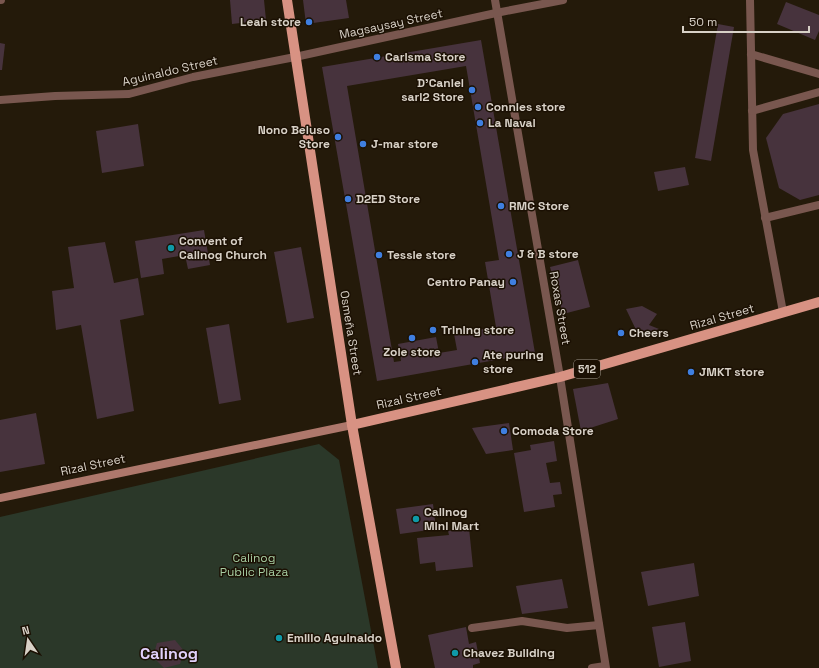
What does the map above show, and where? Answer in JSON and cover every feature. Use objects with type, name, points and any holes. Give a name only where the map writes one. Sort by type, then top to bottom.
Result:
[{"type":"main road","name":"Osmeña Street","points":[[287,0],[352,425],[396,668]]},
{"type":"main road","name":"Rizal Street","points":[[352,425],[560,377],[819,302]]},
{"type":"street","name":"Roxas Street","points":[[495,0],[496,13],[560,377],[606,667]]},
{"type":"street","name":"Magsaysay Street","points":[[295,57],[496,13],[563,0]]},
{"type":"street","points":[[750,0],[753,150],[783,312]]},
{"type":"street","points":[[751,54],[819,74]]},
{"type":"street","name":"Aguinaldo Street","points":[[0,100],[55,96],[130,94],[193,77],[295,57]]},
{"type":"street","points":[[752,111],[819,92]]},
{"type":"street","points":[[765,218],[819,205]]},
{"type":"street","name":"Rizal Street","points":[[0,498],[352,425]]},
{"type":"street","points":[[472,628],[522,621],[567,628],[599,625]]},
{"type":"street","points":[[592,668],[606,667]]},
{"type":"green space","name":"Calinog Public Plaza","points":[[319,444],[339,460],[378,668],[0,668],[0,517]]},
{"type":"building","points":[[230,0],[264,0],[266,20],[232,24]]},
{"type":"building","points":[[303,0],[346,0],[349,18],[306,24]]},
{"type":"building","points":[[786,2],[819,15],[819,31],[815,40],[777,24]]},
{"type":"building","points":[[718,24],[734,27],[711,161],[695,158]]},
{"type":"building","points":[[481,40],[535,353],[377,381],[322,67]],"holes":[[[466,66],[499,260],[485,262],[496,327],[454,334],[457,350],[439,353],[436,337],[398,344],[401,361],[394,362],[347,86]]]},
{"type":"building","points":[[0,43],[5,44],[2,70],[0,70]]},
{"type":"building","points":[[819,104],[819,195],[800,200],[779,188],[766,138],[783,114]]},
{"type":"building","points":[[138,124],[144,166],[102,173],[96,131]]},
{"type":"building","points":[[685,167],[689,185],[658,191],[654,172]]},
{"type":"building","name":"Convent of Calinog Church","points":[[204,230],[210,265],[188,269],[185,255],[162,259],[164,274],[141,278],[135,241]]},
{"type":"building","points":[[105,242],[114,283],[138,278],[144,315],[120,320],[134,411],[97,419],[81,325],[56,330],[52,291],[74,288],[68,247]]},
{"type":"building","points":[[301,247],[314,318],[287,323],[274,252]]},
{"type":"building","points":[[578,260],[590,307],[563,314],[550,267]]},
{"type":"building","points":[[642,306],[657,314],[649,325],[659,329],[639,336],[626,309]]},
{"type":"building","points":[[229,324],[241,400],[219,404],[206,328]]},
{"type":"building","points":[[608,383],[618,419],[581,431],[573,389]]},
{"type":"building","points":[[36,413],[45,464],[0,472],[0,420]]},
{"type":"building","points":[[509,423],[513,450],[486,454],[472,428]]},
{"type":"building","points":[[554,441],[557,461],[546,463],[550,483],[560,482],[562,494],[553,495],[555,507],[524,512],[514,453],[531,450],[530,445]]},
{"type":"building","name":"Calinog Mini Mart","points":[[433,504],[436,529],[400,534],[396,509]]},
{"type":"building","points":[[469,528],[473,567],[436,571],[435,562],[420,564],[417,538],[449,535],[448,531]]},
{"type":"building","points":[[694,563],[699,596],[648,606],[641,572]]},
{"type":"building","points":[[562,579],[568,608],[522,614],[516,586]]},
{"type":"building","points":[[685,622],[691,661],[659,667],[652,627]]},
{"type":"building","name":"Chavez Building","points":[[466,627],[469,644],[476,642],[480,663],[473,665],[473,668],[435,668],[428,635]]},
{"type":"building","points":[[175,640],[184,651],[180,664],[164,668],[153,657],[157,643]]},
{"type":"place","name":"Leah store","points":[[309,22]]},
{"type":"place","name":"Carisma Store","points":[[377,57]]},
{"type":"place","name":"D'Caniel sari2 Store","points":[[472,90]]},
{"type":"place","name":"Connies store","points":[[478,107]]},
{"type":"place","name":"La Naval","points":[[480,123]]},
{"type":"place","name":"Nono Beluso Store","points":[[338,137]]},
{"type":"place","name":"J-mar store","points":[[363,144]]},
{"type":"place","name":"D2ED Store","points":[[348,199]]},
{"type":"place","name":"RMC Store","points":[[501,206]]},
{"type":"place","name":"Convent of Calinog Church","points":[[171,248]]},
{"type":"place","name":"J & B store","points":[[509,254]]},
{"type":"place","name":"Tessie store","points":[[379,255]]},
{"type":"place","name":"Centro Panay","points":[[513,282]]},
{"type":"place","name":"Trining store","points":[[433,330]]},
{"type":"place","name":"Cheers","points":[[621,333]]},
{"type":"place","name":"Zoie store","points":[[412,338]]},
{"type":"place","name":"Ate puring store","points":[[475,362]]},
{"type":"place","name":"JMKT store","points":[[691,372]]},
{"type":"place","name":"Comoda Store","points":[[504,431]]},
{"type":"place","name":"Calinog Mini Mart","points":[[416,519]]},
{"type":"place","name":"Emilio Aguinaldo","points":[[279,638]]},
{"type":"place","name":"Chavez Building","points":[[455,653]]},
{"type":"district","name":"Calinog","points":[[169,653]]}]
